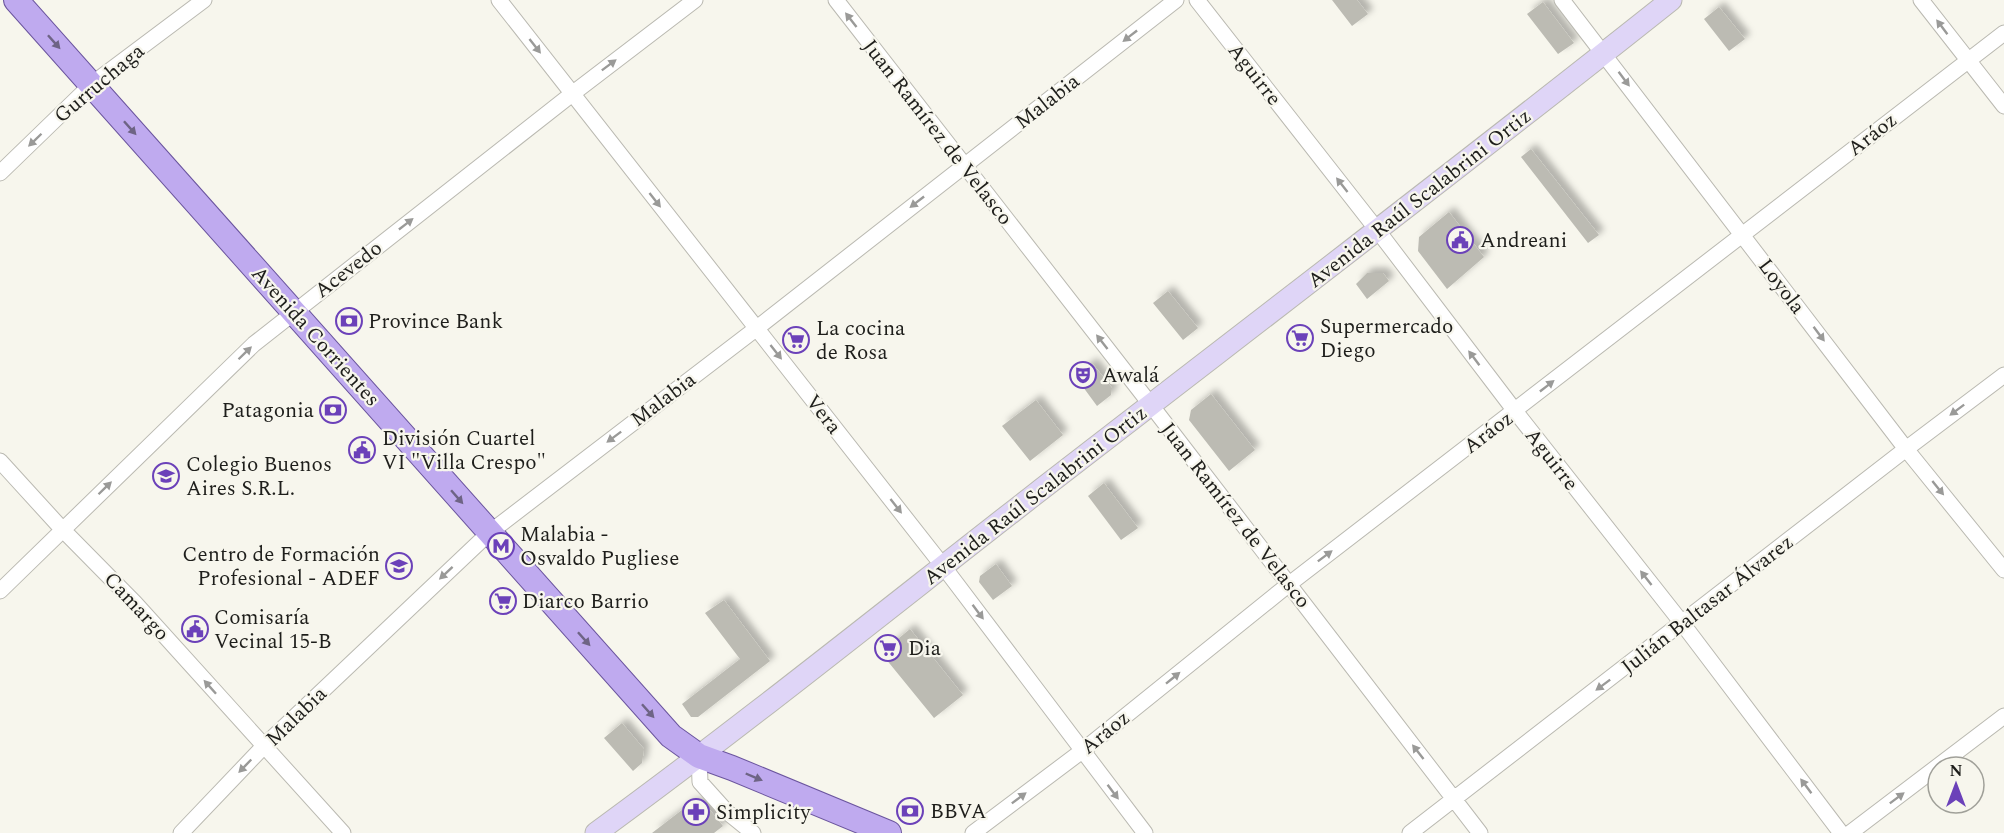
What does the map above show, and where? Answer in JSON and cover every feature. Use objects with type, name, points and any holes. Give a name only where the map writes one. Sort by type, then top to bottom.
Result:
[{"type":"main road","name":"Avenida Corrientes","points":[[16,0],[671,736],[699,756],[889,833]]},
{"type":"main road","name":"Avenida Raúl Scalabrini Ortiz","points":[[596,833],[699,756],[1378,231],[1671,0]]},
{"type":"street","name":"Gurruchaga","points":[[0,173],[92,84],[204,0]]},
{"type":"street","name":"Vera","points":[[499,0],[943,566],[1144,833]]},
{"type":"street","name":"Acevedo","points":[[0,591],[254,344],[293,311],[695,0]]},
{"type":"street","name":"Juan Ramírez de Velasco","points":[[836,0],[1480,833]]},
{"type":"street","name":"Malabia","points":[[181,833],[264,746],[489,533],[757,328],[1176,0]]},
{"type":"street","name":"Aguirre","points":[[1197,0],[1682,623],[1842,833]]},
{"type":"street","name":"Loyola","points":[[1562,0],[1906,448],[2004,570]]},
{"type":"street","points":[[1922,0],[2004,106]]},
{"type":"street","name":"Aráoz","points":[[973,833],[1082,751],[1288,585],[2004,33]]},
{"type":"street","name":"Julián Baltasar Álvarez","points":[[1410,833],[1906,448],[2004,375]]},
{"type":"street","name":"Camargo","points":[[0,461],[62,529],[135,603],[344,833]]},
{"type":"street","points":[[1850,833],[2004,716]]},
{"type":"street","points":[[699,756],[700,782],[727,813],[753,833]]},
{"type":"building","points":[[1332,0],[1357,0],[1368,14],[1352,26]]},
{"type":"building","points":[[1543,2],[1574,43],[1558,54],[1527,14]]},
{"type":"building","points":[[1719,7],[1745,39],[1729,51],[1704,19]]},
{"type":"building","points":[[1531,149],[1599,235],[1588,243],[1521,157]]},
{"type":"building","points":[[1449,212],[1484,257],[1447,289],[1418,251],[1419,237]]},
{"type":"building","points":[[1367,273],[1383,273],[1389,281],[1367,299],[1356,284]]},
{"type":"building","points":[[1168,291],[1198,328],[1183,340],[1153,303]]},
{"type":"building","points":[[1092,363],[1112,388],[1111,395],[1097,406],[1075,376]]},
{"type":"building","points":[[1211,394],[1255,450],[1229,471],[1189,420],[1191,410]]},
{"type":"building","points":[[1036,400],[1063,435],[1030,461],[1002,426]]},
{"type":"building","points":[[1104,483],[1138,528],[1121,540],[1088,496]]},
{"type":"building","points":[[996,564],[1012,586],[993,600],[979,582],[980,576]]},
{"type":"building","points":[[724,600],[770,661],[698,717],[691,717],[682,704],[740,659],[705,613]]},
{"type":"building","points":[[910,629],[963,695],[934,718],[881,653]]},
{"type":"building","points":[[622,723],[644,749],[642,763],[633,771],[604,738]]},
{"type":"building","name":"Simplicity","points":[[691,803],[705,804],[723,826],[714,833],[652,833]]},
{"type":"place","name":"Andreani","points":[[1460,240]]},
{"type":"place","name":"Province Bank","points":[[349,321]]},
{"type":"place","name":"Supermercado Diego","points":[[1300,338]]},
{"type":"place","name":"La cocina de Rosa","points":[[796,340]]},
{"type":"place","name":"Awalá","points":[[1083,375]]},
{"type":"place","name":"Patagonia","points":[[333,410]]},
{"type":"place","name":"División Cuartel VI \"Villa Crespo\"","points":[[362,450]]},
{"type":"place","name":"Colegio Buenos Aires S.R.L.","points":[[166,476]]},
{"type":"place","name":"Malabia - Osvaldo Pugliese","points":[[501,546]]},
{"type":"place","name":"Centro de Formación Profesional - ADEF","points":[[399,566]]},
{"type":"place","name":"Diarco Barrio","points":[[503,601]]},
{"type":"place","name":"Comisaría Vecinal 15-B","points":[[195,629]]},
{"type":"place","name":"Dia","points":[[888,648]]},
{"type":"place","name":"BBVA","points":[[910,811]]},
{"type":"place","name":"Simplicity","points":[[696,812]]}]
